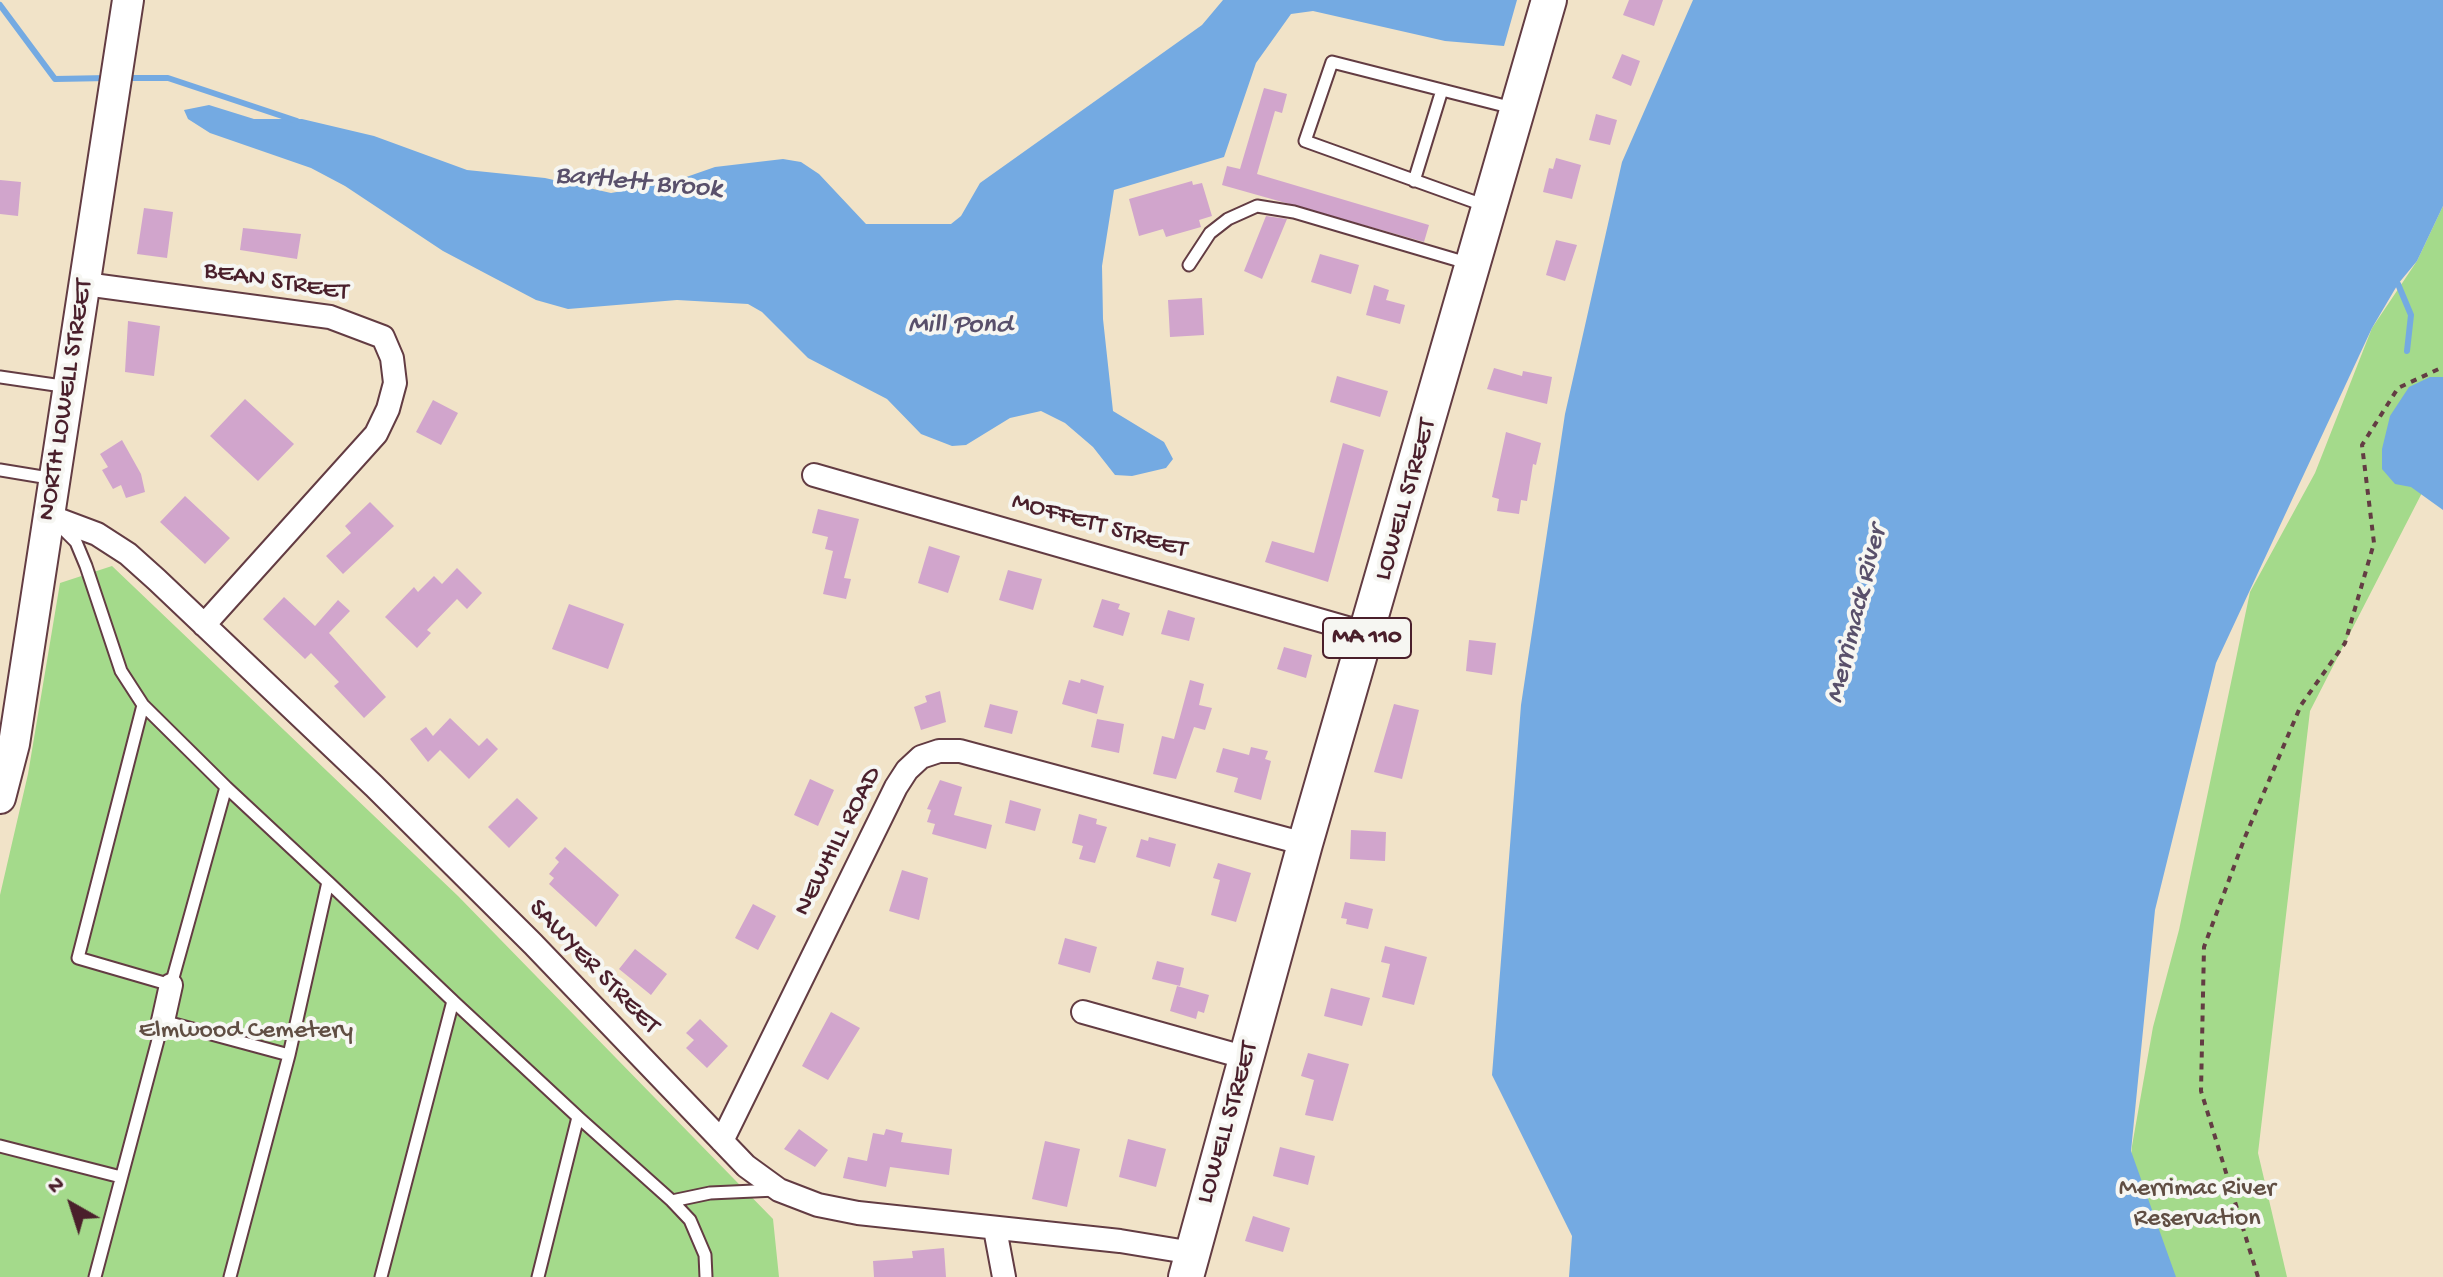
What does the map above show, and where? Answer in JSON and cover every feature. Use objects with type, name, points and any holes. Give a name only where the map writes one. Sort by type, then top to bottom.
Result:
[{"type":"main road","name":"NORTH LOWELL STREET","points":[[0,798],[7,742],[55,479],[128,0]]},
{"type":"main road","name":"LOWELL STREET","points":[[1189,1265],[1305,844],[1549,0]]},
{"type":"street","name":"BEAN STREET","points":[[85,284],[330,317],[383,337],[392,358],[395,383],[388,409],[376,434],[204,625]]},
{"type":"street","name":"MOFFETT STREET","points":[[814,475],[1368,634]]},
{"type":"street","name":"SAWYER STREET","points":[[49,516],[97,534],[128,554],[435,846],[746,1166],[779,1190],[818,1205],[995,1229],[1120,1241],[1189,1265]]},
{"type":"street","name":"NEWHILL ROAD","points":[[722,1141],[896,787],[907,770],[921,757],[939,751],[960,751],[1305,844]]},
{"type":"street","points":[[163,1021],[171,985]]},
{"type":"street","points":[[1083,1012],[1247,1058]]},
{"type":"street","points":[[995,1229],[1004,1277]]},
{"type":"lane","points":[[1491,208],[1305,141],[1332,62],[1518,109]]},
{"type":"lane","points":[[1414,181],[1442,90]]},
{"type":"lane","points":[[1189,265],[1210,233],[1228,219],[1257,206],[1294,212],[1474,265]]},
{"type":"lane","points":[[0,377],[69,387]]},
{"type":"lane","points":[[0,470],[55,479]]},
{"type":"lane","points":[[49,516],[76,542],[121,671],[143,705],[453,1001],[672,1201],[690,1220],[705,1255],[706,1277]]},
{"type":"lane","points":[[143,705],[78,958],[171,985],[226,787]]},
{"type":"lane","points":[[230,1277],[289,1055],[328,882]]},
{"type":"lane","points":[[381,1277],[453,1001]]},
{"type":"lane","points":[[95,1277],[163,1021],[289,1055]]},
{"type":"lane","points":[[538,1277],[578,1117]]},
{"type":"lane","points":[[0,1146],[121,1177]]},
{"type":"lane","points":[[672,1201],[710,1193],[779,1190]]},
{"type":"path","points":[[2258,1277],[2201,1091],[2204,947],[2245,837],[2301,705],[2345,643],[2374,543],[2362,445],[2398,388],[2443,367]]},
{"type":"green space","name":"Merrimac River Reservation","points":[[2443,206],[2443,385],[2425,487],[2310,711],[2258,1153],[2287,1277],[2120,1277],[2132,1146],[2153,1027],[2179,930],[2250,592],[2315,473],[2372,328],[2417,261]]},
{"type":"green space","name":"Elmwood Cemetery","points":[[112,566],[458,896],[773,1219],[779,1277],[0,1277],[0,895],[28,774],[60,583]]},
{"type":"water","name":"Mill Pond","points":[[1223,0],[1517,0],[1504,46],[1445,41],[1313,11],[1291,14],[1256,63],[1224,157],[1114,190],[1102,266],[1103,319],[1113,411],[1164,442],[1173,459],[1166,468],[1132,476],[1115,475],[1093,447],[1065,423],[1041,411],[1010,418],[966,445],[952,446],[921,434],[887,399],[808,358],[762,312],[748,304],[677,300],[568,309],[536,300],[443,251],[345,186],[311,168],[210,133],[188,119],[184,110],[209,105],[254,119],[302,119],[374,136],[467,170],[545,178],[611,193],[672,182],[715,167],[783,159],[801,162],[819,174],[866,224],[951,224],[961,216],[980,183],[1202,25]]},
{"type":"water","name":"Merrimack River","points":[[1693,0],[2443,0],[2443,206],[2417,261],[2398,284],[2372,328],[2216,663],[2155,910],[2131,1151],[2176,1277],[1569,1277],[1572,1236],[1492,1075],[1521,705],[1565,414],[1622,162]]},
{"type":"water","points":[[2430,377],[2443,377],[2443,510],[2411,487],[2395,484],[2382,469],[2382,449],[2390,416],[2409,387]]},
{"type":"building","points":[[1629,0],[1663,0],[1654,26],[1623,15]]},
{"type":"building","points":[[1622,54],[1640,61],[1631,86],[1612,78]]},
{"type":"building","points":[[1264,88],[1287,94],[1282,113],[1275,111],[1257,174],[1429,225],[1424,242],[1222,185],[1227,166],[1240,169]]},
{"type":"building","points":[[1596,114],[1617,120],[1610,145],[1589,140]]},
{"type":"building","points":[[1556,158],[1581,165],[1572,199],[1543,192],[1549,168],[1553,169]]},
{"type":"building","points":[[0,180],[21,182],[18,216],[0,214]]},
{"type":"building","points":[[1192,181],[1193,185],[1202,183],[1212,216],[1199,220],[1201,227],[1166,237],[1163,229],[1139,236],[1129,199]]},
{"type":"building","points":[[144,208],[173,212],[167,258],[137,254]]},
{"type":"building","points":[[1266,216],[1287,219],[1262,279],[1244,271]]},
{"type":"building","points":[[243,228],[301,234],[297,259],[240,250]]},
{"type":"building","points":[[1556,240],[1577,245],[1565,281],[1546,275]]},
{"type":"building","points":[[1320,254],[1359,265],[1351,294],[1311,282]]},
{"type":"building","points":[[1374,285],[1389,290],[1386,300],[1405,305],[1400,324],[1366,315]]},
{"type":"building","points":[[1202,298],[1204,335],[1170,337],[1168,300]]},
{"type":"building","points":[[128,321],[160,326],[154,376],[125,372]]},
{"type":"building","points":[[1494,368],[1522,376],[1523,371],[1552,377],[1547,404],[1487,389]]},
{"type":"building","points":[[1337,376],[1388,391],[1380,417],[1330,402]]},
{"type":"building","points":[[245,399],[294,444],[258,481],[210,436]]},
{"type":"building","points":[[433,400],[458,413],[441,445],[416,432]]},
{"type":"building","points":[[1506,432],[1541,443],[1536,465],[1533,464],[1527,501],[1521,500],[1519,514],[1497,511],[1499,499],[1492,497]]},
{"type":"building","points":[[122,440],[141,474],[145,492],[126,498],[121,485],[113,489],[102,470],[108,467],[100,454]]},
{"type":"building","points":[[1343,443],[1364,450],[1328,582],[1265,562],[1272,541],[1314,553]]},
{"type":"building","points":[[185,496],[230,538],[205,564],[160,522]]},
{"type":"building","points":[[370,502],[394,526],[343,574],[326,556],[351,533],[345,526]]},
{"type":"building","points":[[818,509],[859,519],[844,578],[851,579],[846,599],[823,594],[833,551],[825,549],[828,537],[812,533]]},
{"type":"building","points":[[929,546],[960,556],[948,593],[918,583]]},
{"type":"building","points":[[457,568],[482,593],[467,609],[457,599],[427,630],[431,633],[417,648],[385,617],[414,587],[418,592],[434,576],[442,584]]},
{"type":"building","points":[[1008,570],[1042,579],[1033,610],[999,600]]},
{"type":"building","points":[[284,597],[315,626],[338,600],[350,611],[329,633],[386,697],[364,718],[334,686],[339,682],[311,653],[305,659],[263,619]]},
{"type":"building","points":[[1102,599],[1120,604],[1118,609],[1130,613],[1123,636],[1093,627]]},
{"type":"building","points":[[569,604],[624,624],[608,669],[552,649]]},
{"type":"building","points":[[1168,610],[1195,618],[1189,641],[1161,634]]},
{"type":"building","points":[[1469,640],[1496,643],[1492,675],[1466,671]]},
{"type":"building","points":[[1284,647],[1312,655],[1306,678],[1277,669]]},
{"type":"building","points":[[1081,679],[1104,686],[1097,714],[1062,704],[1069,680],[1080,683]]},
{"type":"building","points":[[1190,680],[1204,684],[1199,705],[1212,708],[1205,730],[1194,727],[1176,779],[1153,774],[1162,736],[1174,739]]},
{"type":"building","points":[[940,691],[946,722],[921,730],[914,707],[927,702],[925,696]]},
{"type":"building","points":[[990,704],[1018,711],[1012,734],[984,727]]},
{"type":"building","points":[[1394,704],[1419,710],[1402,779],[1374,772]]},
{"type":"building","points":[[450,718],[479,746],[487,738],[498,749],[469,779],[440,750],[428,762],[410,739],[426,727],[433,736]]},
{"type":"building","points":[[1097,719],[1124,724],[1119,753],[1091,747]]},
{"type":"building","points":[[1251,747],[1268,751],[1265,759],[1271,761],[1261,800],[1234,792],[1238,778],[1216,772],[1223,748],[1249,755]]},
{"type":"building","points":[[810,779],[834,790],[818,826],[794,815]]},
{"type":"building","points":[[940,780],[962,787],[954,815],[992,825],[986,849],[932,834],[935,824],[927,822],[931,810],[927,809]]},
{"type":"building","points":[[517,798],[538,818],[509,848],[488,827]]},
{"type":"building","points":[[1010,800],[1041,809],[1035,831],[1005,823]]},
{"type":"building","points":[[1079,814],[1097,819],[1096,824],[1107,827],[1095,863],[1079,859],[1083,846],[1072,843]]},
{"type":"building","points":[[1351,830],[1386,832],[1385,861],[1350,859]]},
{"type":"building","points":[[1149,837],[1176,844],[1170,867],[1136,857],[1141,839],[1148,841]]},
{"type":"building","points":[[565,847],[619,895],[596,927],[549,884],[554,878],[549,874],[559,862],[555,858]]},
{"type":"building","points":[[1218,863],[1251,873],[1236,922],[1211,915],[1220,880],[1213,878]]},
{"type":"building","points":[[902,870],[928,878],[919,920],[889,911]]},
{"type":"building","points":[[1345,902],[1373,909],[1368,929],[1346,924],[1347,919],[1341,918]]},
{"type":"building","points":[[753,904],[776,916],[758,950],[735,938]]},
{"type":"building","points":[[1065,938],[1097,947],[1090,973],[1058,964]]},
{"type":"building","points":[[1385,946],[1427,957],[1414,1005],[1382,997],[1390,964],[1381,962]]},
{"type":"building","points":[[635,949],[667,974],[651,995],[619,969]]},
{"type":"building","points":[[1157,961],[1184,968],[1180,986],[1152,979]]},
{"type":"building","points":[[1177,986],[1209,995],[1204,1013],[1198,1011],[1196,1019],[1170,1011]]},
{"type":"building","points":[[1331,988],[1370,998],[1362,1026],[1324,1016]]},
{"type":"building","points":[[831,1012],[860,1028],[828,1080],[802,1066]]},
{"type":"building","points":[[700,1019],[728,1046],[707,1068],[686,1048],[694,1040],[686,1033]]},
{"type":"building","points":[[1308,1053],[1349,1064],[1333,1121],[1305,1115],[1314,1080],[1301,1076]]},
{"type":"building","points":[[799,1129],[828,1150],[815,1167],[784,1149]]},
{"type":"building","points":[[886,1129],[903,1133],[901,1142],[952,1149],[949,1175],[890,1167],[886,1187],[843,1178],[848,1157],[867,1161],[873,1133],[884,1135]]},
{"type":"building","points":[[1128,1139],[1166,1149],[1156,1187],[1119,1177]]},
{"type":"building","points":[[1045,1141],[1080,1149],[1067,1207],[1032,1199]]},
{"type":"building","points":[[1280,1147],[1315,1156],[1308,1185],[1273,1176]]},
{"type":"building","points":[[1253,1216],[1290,1228],[1283,1252],[1245,1241]]},
{"type":"building","points":[[944,1248],[946,1277],[874,1277],[873,1261],[913,1258],[912,1251]]},
{"type":"waterway","name":"Bartlett Brook","points":[[0,5],[55,79],[108,78]]},
{"type":"waterway","name":"Bartlett Brook","points":[[123,78],[168,78],[297,121]]},
{"type":"waterway","points":[[2398,284],[2411,315],[2407,351]]}]
